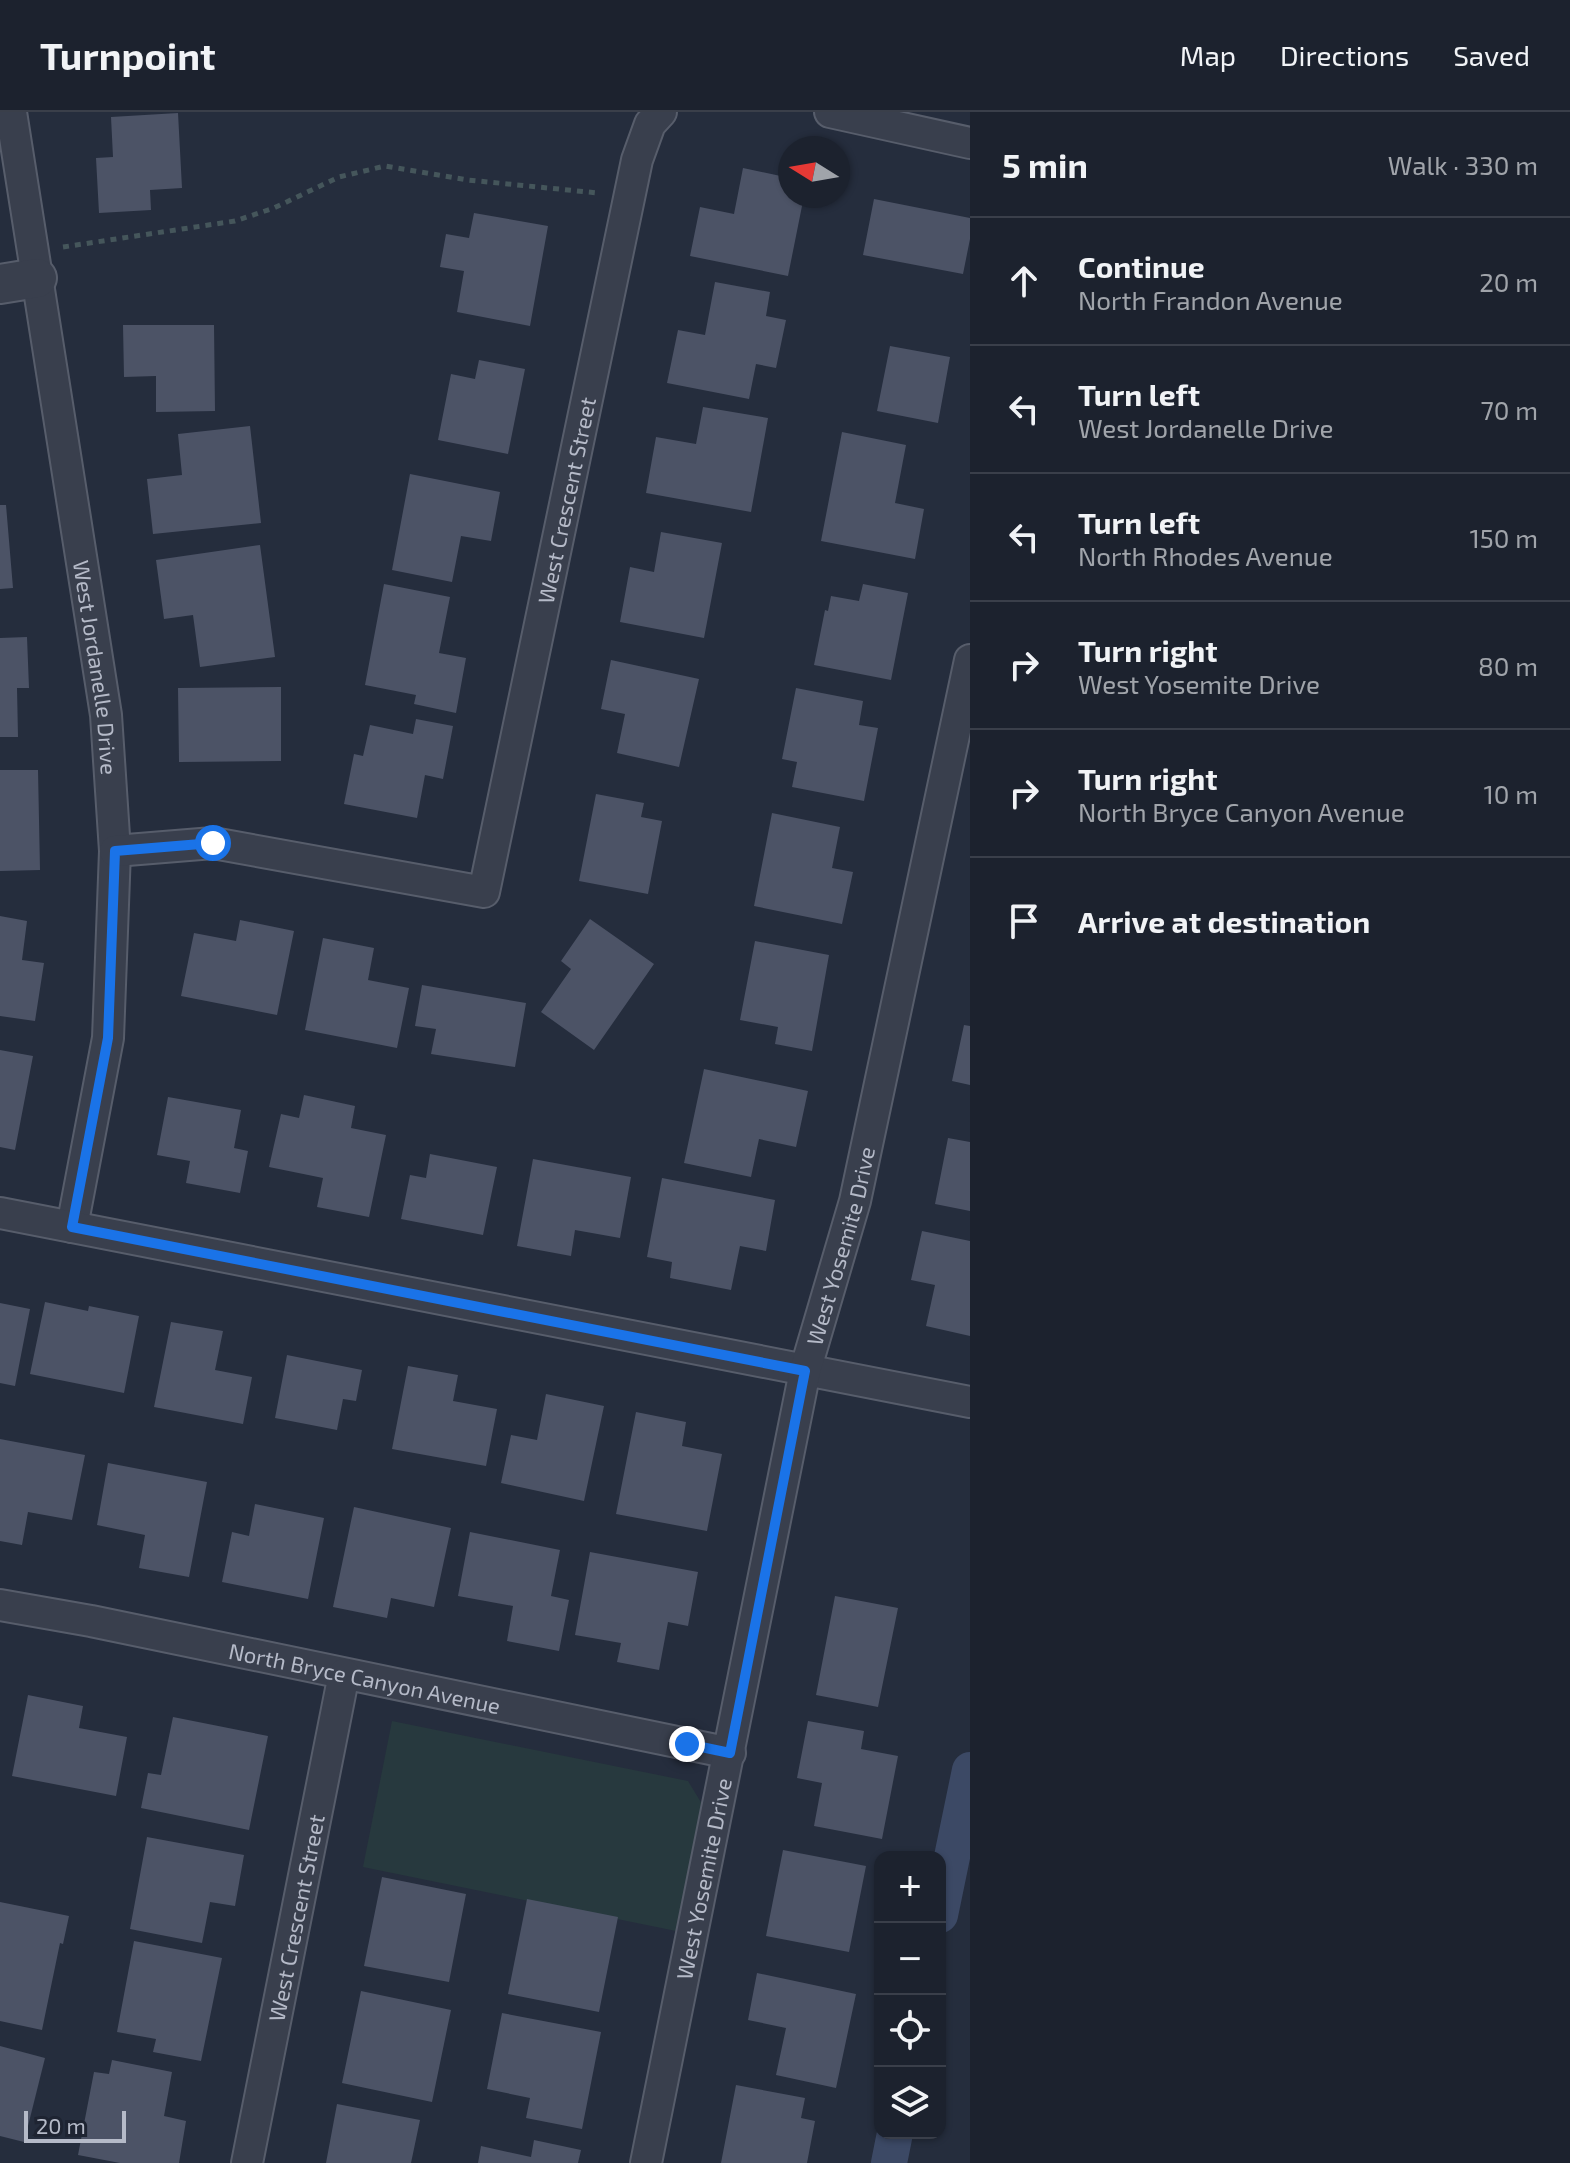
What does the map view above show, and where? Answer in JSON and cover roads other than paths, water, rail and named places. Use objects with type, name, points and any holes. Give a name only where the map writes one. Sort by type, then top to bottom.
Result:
[{"type":"street","name":"West Jordanelle Drive","points":[[11,112],[106,715],[115,851],[108,1038],[72,1227]]},
{"type":"street","name":"West Crescent Street","points":[[115,851],[213,843],[484,892],[637,160],[650,124],[661,112]]},
{"type":"street","points":[[830,112],[970,143]]},
{"type":"street","points":[[0,284],[37,278]]},
{"type":"street","name":"West Yosemite Drive","points":[[646,2163],[805,1371],[855,1201],[970,660]]},
{"type":"street","points":[[0,1213],[970,1402]]},
{"type":"street","name":"North Bryce Canyon Avenue","points":[[0,1605],[91,1621],[730,1753]]},
{"type":"street","name":"West Crescent Street","points":[[247,2163],[344,1674]]},
{"type":"waterway","points":[[946,1886],[970,1770]]},
{"type":"waterway","points":[[889,2163],[894,2139]]}]
